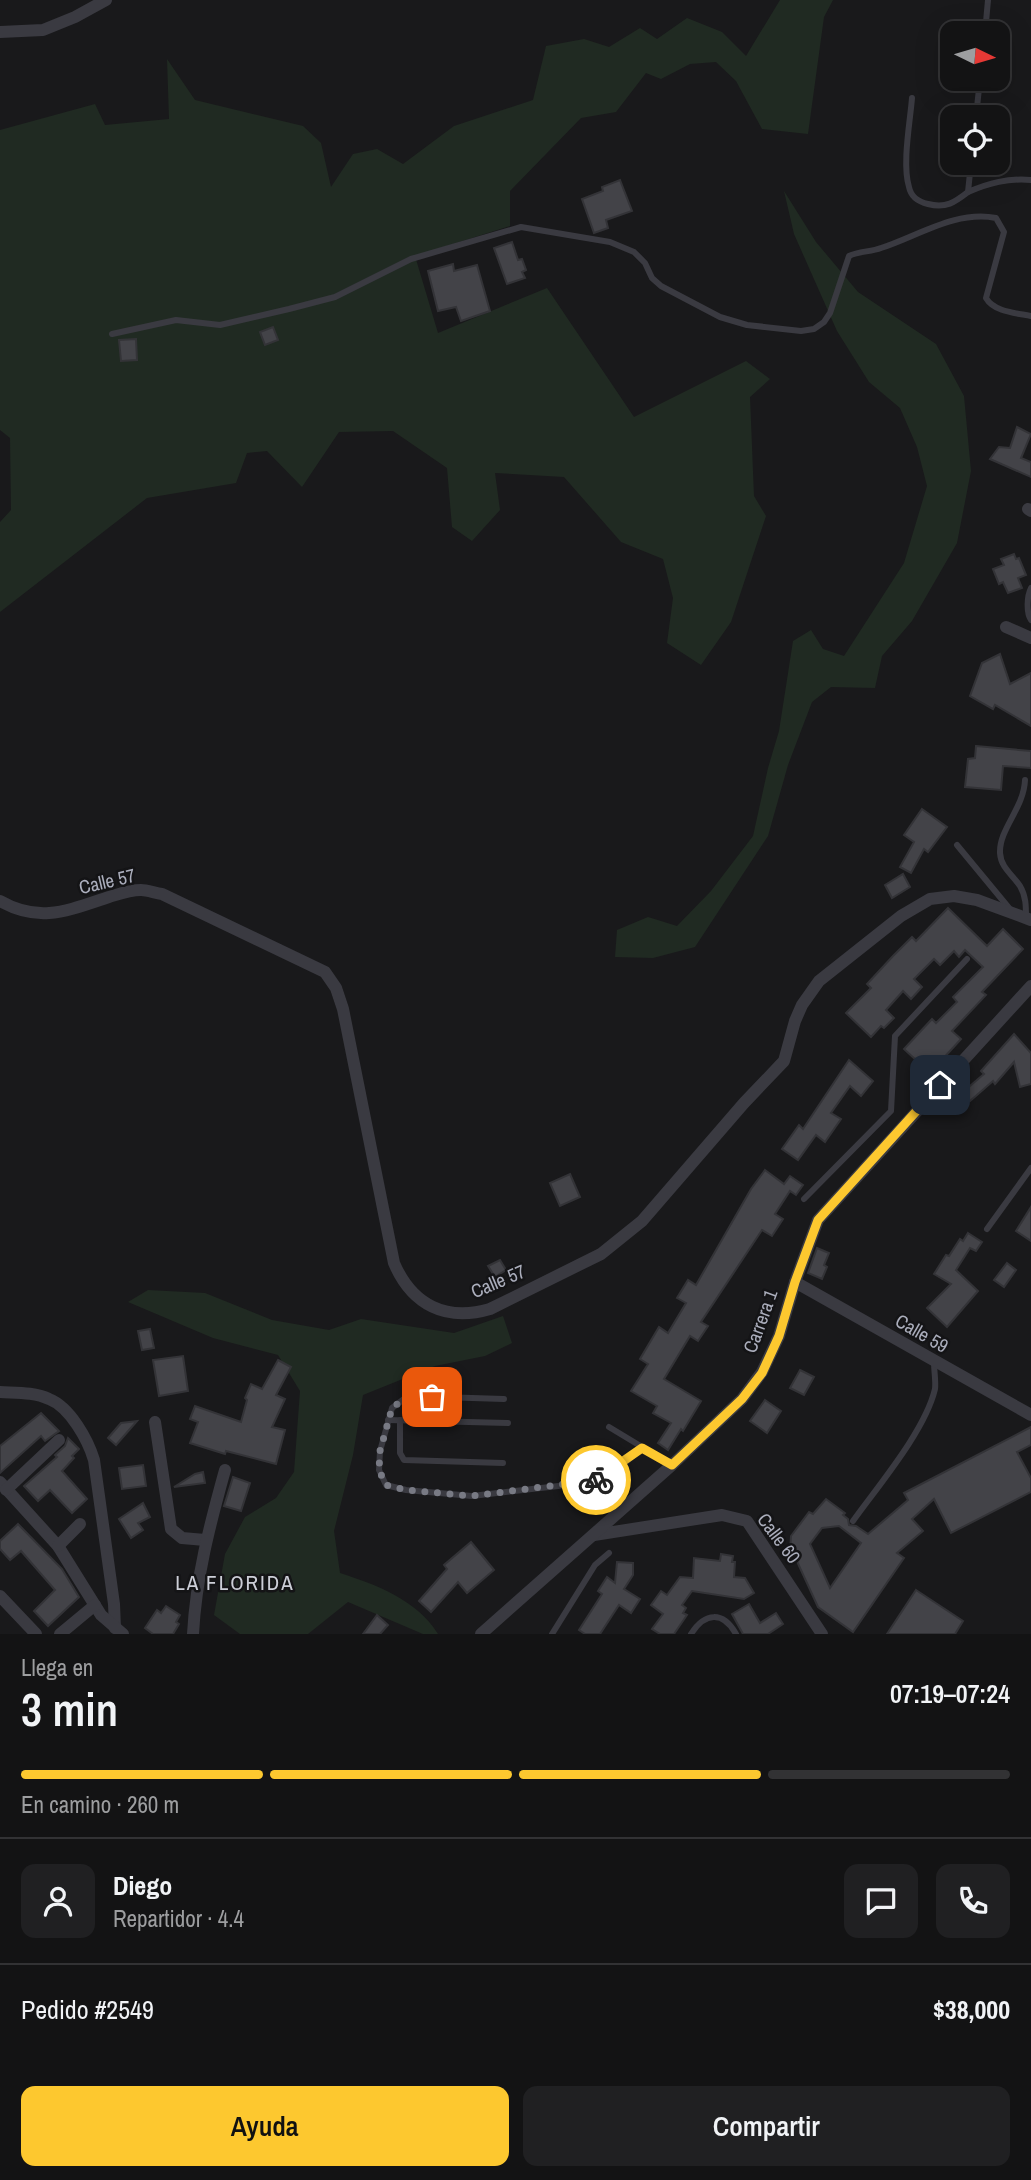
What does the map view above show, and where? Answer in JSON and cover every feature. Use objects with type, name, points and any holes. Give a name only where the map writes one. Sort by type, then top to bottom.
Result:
[{"type":"street","points":[[0,32],[43,30],[106,0]]},
{"type":"street","points":[[1006,627],[1031,638]]},
{"type":"street","name":"Calle 57","points":[[0,901],[12,908],[38,914],[56,914],[122,893],[140,890],[162,894],[325,971],[336,988],[343,1009],[394,1263],[405,1285],[435,1310],[456,1314],[473,1314],[490,1309],[601,1254],[642,1221],[744,1102],[784,1061],[802,1005],[819,981],[901,916],[930,899],[954,896],[977,900],[1028,919]]},
{"type":"street","name":"Carrera 1","points":[[481,1634],[672,1465],[742,1399],[762,1373],[779,1336],[818,1220],[1031,986]]},
{"type":"street","name":"Calle 59","points":[[795,1282],[1031,1415]]},
{"type":"street","points":[[0,1392],[32,1394],[51,1399],[64,1410],[88,1441],[94,1460],[119,1631]]},
{"type":"street","points":[[155,1422],[171,1529],[182,1538],[205,1540]]},
{"type":"street","points":[[59,1440],[3,1486],[58,1546],[100,1615],[119,1631]]},
{"type":"street","points":[[193,1634],[205,1540],[225,1470]]},
{"type":"street","name":"Calle 60","points":[[594,1535],[722,1515],[747,1521],[821,1634]]},
{"type":"street","points":[[58,1546],[80,1524]]},
{"type":"street","points":[[0,1596],[36,1634]]},
{"type":"street","points":[[60,1634],[95,1605]]},
{"type":"lane","points":[[986,21],[988,0]]},
{"type":"lane","points":[[912,98],[907,166],[909,188],[918,201],[933,206],[951,205],[968,192],[990,183],[1015,178],[1031,180]]},
{"type":"lane","points":[[968,192],[970,175]]},
{"type":"lane","points":[[113,334],[176,320],[220,325],[335,297],[411,259],[521,227],[610,242],[634,252],[661,286],[720,317],[747,325],[801,331],[814,329],[824,322],[830,313],[849,256],[877,250],[947,222],[978,216],[996,218],[1004,232],[986,298],[990,305],[998,309],[1031,316]]},
{"type":"lane","points":[[1031,588],[1028,601],[1028,617],[1031,620]]},
{"type":"lane","points":[[1025,780],[1024,795],[1002,841],[1000,853],[1003,867],[1020,886],[1026,898],[1028,919]]},
{"type":"lane","points":[[957,845],[1013,913]]},
{"type":"lane","points":[[804,1199],[891,1111],[895,1036],[967,959]]},
{"type":"lane","points":[[891,1111],[905,1123]]},
{"type":"lane","points":[[986,1228],[1031,1168]]},
{"type":"lane","points":[[853,1521],[928,1408],[935,1387],[934,1362]]},
{"type":"lane","points":[[504,1399],[408,1396],[392,1408],[380,1451],[379,1470],[386,1485],[406,1490],[472,1496],[593,1482],[642,1448]]},
{"type":"lane","points":[[388,1420],[508,1423]]},
{"type":"lane","points":[[400,1420],[400,1453],[404,1460],[503,1463]]},
{"type":"lane","points":[[608,1427],[672,1465]]},
{"type":"lane","points":[[552,1634],[595,1566],[609,1553]]},
{"type":"lane","points":[[691,1634],[697,1625],[708,1618],[719,1617],[730,1624],[736,1634]]},
{"type":"shaded area","points":[[780,0],[833,0],[824,17],[808,134],[762,129],[736,81],[716,62],[690,64],[661,79],[646,73],[616,112],[581,118],[510,191],[510,226],[415,256],[438,333],[547,288],[634,417],[746,361],[770,379],[750,397],[754,496],[766,516],[731,622],[701,665],[667,643],[673,598],[663,559],[621,542],[564,477],[495,473],[500,510],[472,541],[452,527],[447,468],[393,431],[339,432],[302,487],[267,451],[247,453],[236,483],[147,498],[0,612],[0,522],[11,510],[10,438],[0,430],[0,130],[95,104],[105,125],[169,119],[167,59],[195,100],[303,126],[321,143],[331,187],[353,154],[377,149],[403,164],[454,126],[533,100],[546,46],[584,39],[609,47],[640,28],[657,39],[687,18],[722,32],[746,56]]},
{"type":"shaded area","points":[[784,191],[816,242],[858,292],[936,344],[964,396],[971,471],[957,543],[912,621],[882,656],[875,688],[831,687],[812,702],[788,765],[768,836],[695,947],[653,958],[615,957],[617,930],[648,917],[677,926],[711,891],[753,836],[779,731],[793,641],[811,630],[823,649],[844,656],[904,563],[927,486],[917,447],[900,408],[869,382],[837,331],[794,234]]},
{"type":"shaded area","points":[[148,1290],[205,1293],[272,1320],[329,1330],[361,1319],[454,1333],[503,1316],[512,1343],[485,1356],[435,1366],[363,1395],[353,1455],[334,1531],[340,1573],[382,1589],[408,1603],[438,1634],[423,1634],[348,1602],[308,1634],[240,1634],[214,1615],[225,1554],[245,1517],[276,1498],[294,1472],[300,1391],[278,1355],[213,1338],[128,1302]]},
{"type":"building","points":[[620,180],[632,211],[606,220],[608,228],[594,233],[582,199],[603,191],[602,187]]},
{"type":"building","points":[[512,242],[518,260],[522,259],[526,270],[522,272],[525,278],[507,284],[494,248]]},
{"type":"building","points":[[453,264],[454,271],[477,265],[490,311],[461,321],[456,307],[438,311],[428,271]]},
{"type":"building","points":[[273,327],[278,340],[265,345],[260,332]]},
{"type":"building","points":[[136,339],[137,360],[121,361],[119,340]]},
{"type":"building","points":[[1017,427],[1031,434],[1021,458],[1031,462],[1031,477],[990,459],[999,447],[1010,448]]},
{"type":"building","points":[[1014,554],[1016,559],[1019,558],[1026,575],[1018,578],[1022,588],[1008,593],[1003,582],[999,584],[993,569],[1004,565],[1001,559]]},
{"type":"building","points":[[1000,654],[1010,684],[1031,673],[1031,726],[995,705],[993,709],[970,696],[982,663]]},
{"type":"building","points":[[976,746],[1031,751],[1031,768],[1003,766],[1001,790],[965,787],[968,759],[975,758]]},
{"type":"building","points":[[922,809],[947,827],[928,852],[924,849],[911,873],[900,867],[914,842],[904,835]]},
{"type":"building","points":[[903,874],[910,887],[892,898],[885,885]]},
{"type":"building","points":[[948,908],[987,946],[1003,929],[1023,949],[982,992],[986,995],[952,1031],[961,1039],[930,1073],[904,1049],[932,1019],[936,1023],[957,1002],[953,997],[983,967],[965,950],[959,957],[954,951],[940,965],[934,959],[914,979],[922,987],[911,999],[903,991],[886,1010],[894,1018],[884,1028],[881,1026],[871,1037],[846,1013],[871,988],[867,984],[893,956],[912,937],[916,941]]},
{"type":"building","points":[[1014,1034],[1031,1053],[1031,1084],[1020,1087],[1014,1062],[995,1084],[993,1081],[970,1101],[963,1092],[984,1074],[981,1071]]},
{"type":"building","points":[[849,1060],[873,1081],[861,1096],[850,1086],[831,1113],[841,1119],[825,1142],[816,1135],[798,1160],[782,1149],[799,1125],[803,1129]]},
{"type":"building","points":[[958,1092],[968,1101],[958,1111],[949,1103]]},
{"type":"building","points":[[765,1170],[784,1184],[790,1176],[803,1185],[796,1195],[790,1191],[775,1214],[783,1219],[772,1236],[762,1230],[701,1322],[708,1326],[698,1341],[690,1336],[664,1379],[701,1401],[668,1450],[658,1443],[671,1423],[653,1413],[657,1406],[631,1391],[648,1364],[640,1359],[659,1327],[668,1333],[686,1303],[677,1298],[688,1280],[696,1285],[751,1189]]},
{"type":"building","points":[[570,1174],[580,1197],[560,1206],[550,1183]]},
{"type":"building","points":[[1031,1207],[1031,1241],[1016,1231]]},
{"type":"building","points":[[968,1233],[982,1242],[976,1251],[970,1248],[956,1270],[978,1291],[947,1327],[927,1308],[951,1284],[934,1274],[946,1255],[949,1256],[960,1239],[963,1241]]},
{"type":"building","points":[[817,1248],[829,1253],[822,1279],[808,1273]]},
{"type":"building","points":[[500,1260],[506,1270],[495,1277],[488,1266]]},
{"type":"building","points":[[1007,1263],[1016,1270],[1004,1287],[994,1280]]},
{"type":"building","points":[[150,1329],[154,1348],[142,1350],[138,1331]]},
{"type":"building","points":[[183,1356],[188,1391],[159,1396],[153,1360]]},
{"type":"building","points":[[278,1360],[291,1367],[276,1395],[285,1399],[272,1427],[285,1430],[276,1464],[226,1451],[225,1454],[190,1443],[198,1422],[190,1419],[195,1406],[241,1422],[247,1400],[245,1398],[251,1384],[262,1389]]},
{"type":"building","points":[[800,1370],[814,1377],[804,1395],[790,1388]]},
{"type":"building","points":[[765,1400],[781,1411],[767,1433],[750,1421]]},
{"type":"building","points":[[41,1413],[59,1431],[45,1441],[41,1436],[0,1473],[0,1446]]},
{"type":"building","points":[[137,1421],[116,1445],[108,1438],[121,1423]]},
{"type":"building","points":[[1031,1427],[1031,1445],[1017,1452],[1031,1478],[1031,1492],[951,1533],[934,1499],[912,1519],[923,1531],[897,1553],[904,1558],[853,1632],[818,1607],[795,1557],[792,1558],[791,1536],[809,1512],[813,1514],[826,1499],[845,1513],[843,1515],[848,1519],[849,1525],[868,1534],[908,1500],[904,1493]],"holes":[[[839,1526],[861,1543],[830,1588],[810,1544],[822,1528]]]},
{"type":"building","points":[[68,1438],[79,1449],[62,1471],[87,1499],[72,1513],[50,1490],[38,1501],[24,1486],[57,1457],[55,1455],[65,1446]]},
{"type":"building","points":[[143,1465],[146,1486],[122,1489],[119,1468]]},
{"type":"building","points":[[203,1472],[205,1483],[174,1487],[195,1474]]},
{"type":"building","points":[[233,1477],[250,1483],[241,1511],[224,1506]]},
{"type":"building","points":[[143,1503],[150,1517],[138,1523],[143,1530],[131,1538],[119,1519]]},
{"type":"building","points":[[18,1524],[62,1569],[79,1597],[48,1626],[34,1611],[55,1590],[21,1551],[10,1560],[0,1549],[0,1541]]},
{"type":"building","points":[[471,1542],[494,1570],[467,1593],[458,1582],[431,1612],[419,1601],[447,1569],[444,1565]]},
{"type":"building","points":[[721,1554],[733,1556],[734,1577],[745,1578],[754,1593],[744,1599],[692,1591],[682,1605],[686,1608],[683,1613],[687,1615],[674,1634],[660,1634],[652,1629],[663,1614],[651,1605],[661,1591],[667,1595],[680,1577],[693,1578],[694,1558],[720,1561]]},
{"type":"building","points":[[617,1562],[633,1563],[633,1575],[624,1589],[640,1599],[631,1613],[619,1605],[600,1634],[585,1634],[579,1630],[602,1594],[598,1591],[607,1577],[615,1583]]},
{"type":"building","points":[[916,1590],[963,1621],[955,1634],[887,1634]]},
{"type":"building","points":[[749,1604],[760,1623],[776,1613],[783,1624],[768,1634],[743,1634],[732,1614]]},
{"type":"building","points":[[166,1606],[180,1615],[176,1622],[179,1624],[173,1634],[153,1634],[145,1628],[157,1610],[161,1613]]},
{"type":"building","points":[[377,1615],[388,1625],[380,1634],[363,1634]]},
{"type":"way so far","points":[[432,1397],[408,1396],[392,1408],[380,1451],[379,1470],[386,1485],[406,1490],[472,1496],[596,1480]]},
{"type":"district","name":"LA FLORIDA","points":[[235,1582]]},
{"type":"route","points":[[596,1480],[642,1448],[672,1465],[742,1399],[762,1373],[779,1336],[818,1220],[940,1085]]}]
